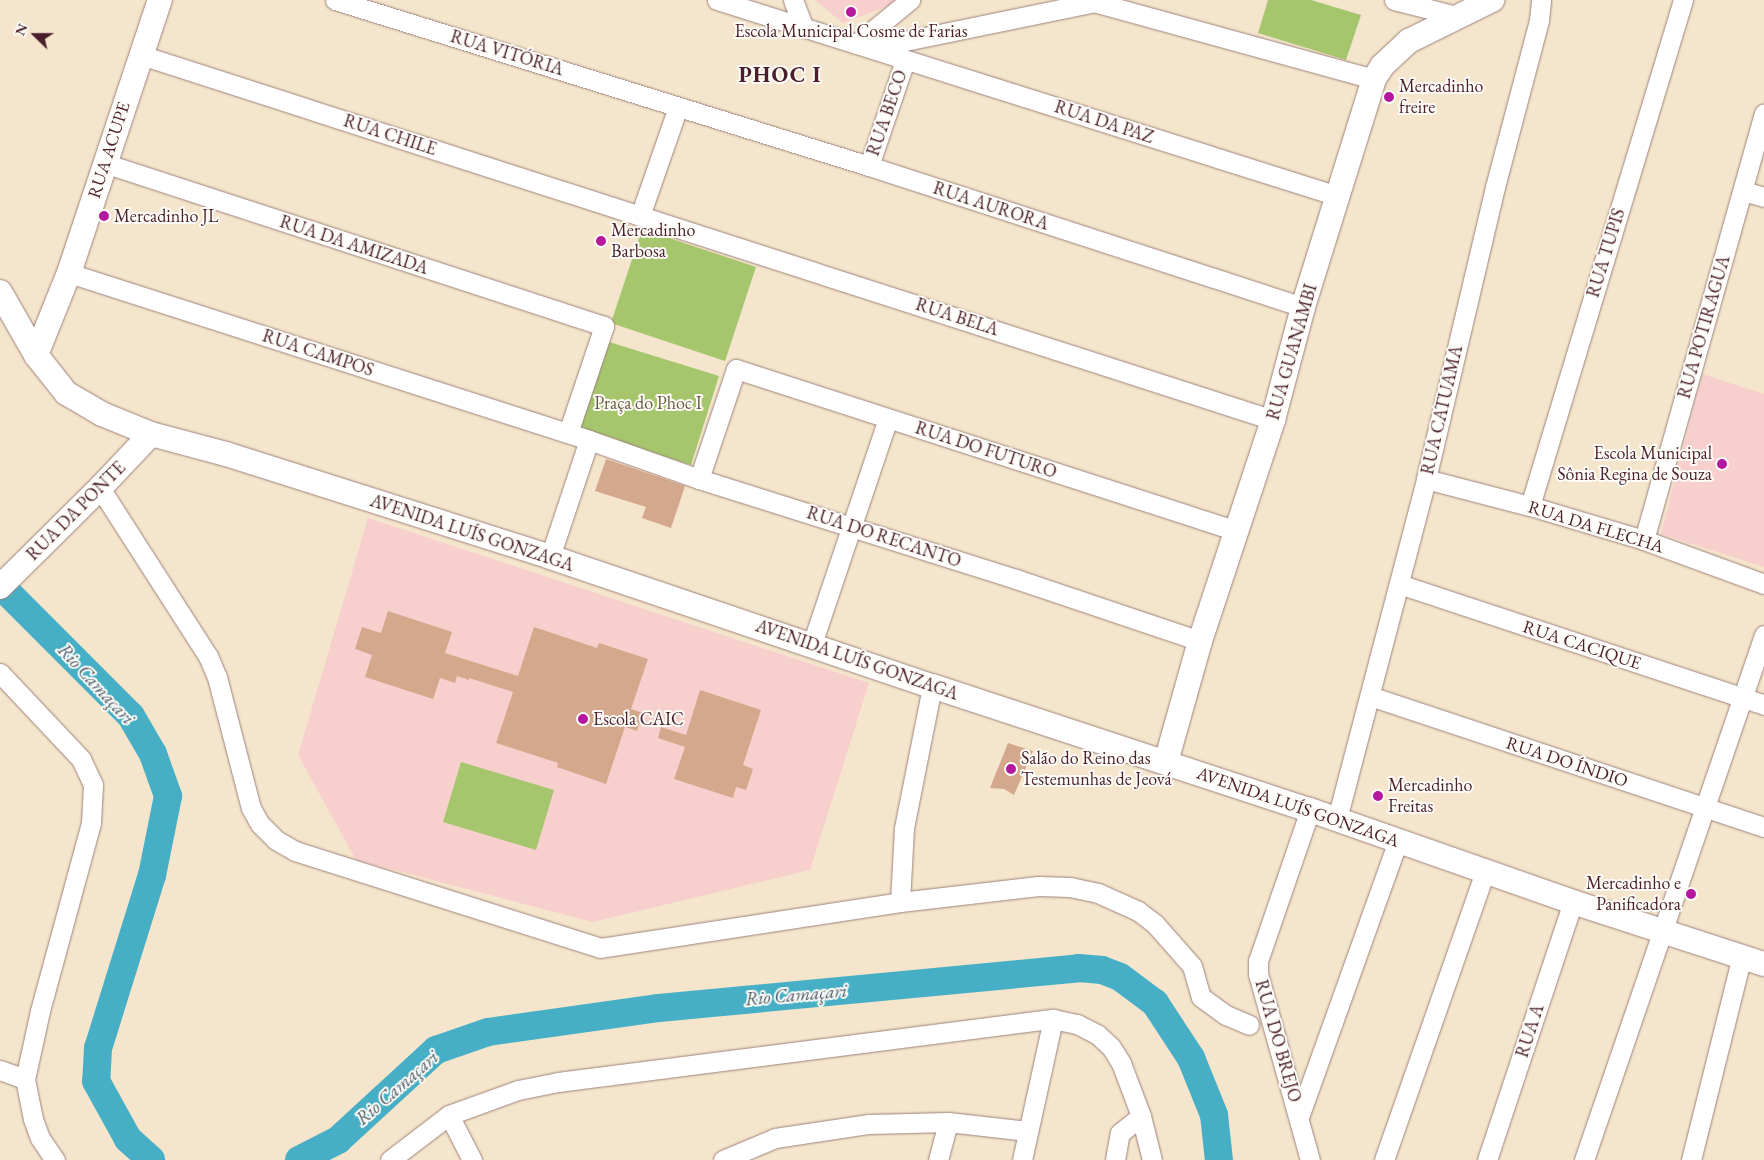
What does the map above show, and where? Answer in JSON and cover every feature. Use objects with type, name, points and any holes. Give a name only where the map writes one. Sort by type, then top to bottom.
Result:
[{"type":"street","name":"RUA ACUPE","points":[[36,355],[68,273],[160,0]]},
{"type":"street","name":"RUA VITÓRIA","points":[[336,0],[678,107]]},
{"type":"street","name":"RUA DA PAZ","points":[[717,0],[1338,196]]},
{"type":"street","points":[[793,0],[804,28]]},
{"type":"street","points":[[863,46],[910,0]]},
{"type":"street","points":[[1394,0],[1460,17]]},
{"type":"street","name":"RUA GUANAMBI","points":[[1166,762],[1200,641],[1273,420],[1303,307],[1374,79],[1382,66],[1409,41],[1492,0]]},
{"type":"street","name":"RUA CATUAMA","points":[[1337,819],[1426,479],[1495,187],[1539,20],[1541,0]]},
{"type":"street","name":"RUA TUPIS","points":[[1530,506],[1683,0]]},
{"type":"street","points":[[863,46],[1100,1],[1374,79]]},
{"type":"street","name":"RUA CHILE","points":[[140,55],[640,216]]},
{"type":"street","name":"RUA BECO","points":[[870,166],[906,60]]},
{"type":"street","name":"RUA AURORA","points":[[678,107],[870,166],[1303,307]]},
{"type":"street","points":[[640,216],[678,107]]},
{"type":"street","name":"RUA POTIRAGUA","points":[[1644,540],[1764,114]]},
{"type":"street","name":"RUA DA AMIZADA","points":[[104,164],[604,326],[568,433]]},
{"type":"street","points":[[1743,191],[1764,197]]},
{"type":"street","name":"RUA BELA","points":[[640,216],[1273,420]]},
{"type":"street","name":"RUA CAMPOS","points":[[68,273],[568,433]]},
{"type":"street","name":"AVENIDA LUÍS GONZAGA","points":[[0,292],[36,355],[55,381],[79,402],[151,434],[226,454],[550,557],[932,686],[1337,819],[1573,902],[1764,964]]},
{"type":"street","name":"RUA DO FUTURO","points":[[699,479],[736,369],[1237,531]]},
{"type":"street","points":[[812,644],[853,527],[888,418]]},
{"type":"street","name":"RUA DO RECANTO","points":[[568,433],[699,479],[853,527],[1200,641]]},
{"type":"street","name":"RUA DA PONTE","points":[[0,587],[100,488],[151,434]]},
{"type":"street","points":[[550,557],[589,440]]},
{"type":"street","name":"RUA DA FLECHA","points":[[1426,479],[1530,506],[1644,540],[1764,584]]},
{"type":"street","points":[[100,488],[208,656],[217,677],[251,808],[260,824],[276,840],[295,851],[600,948],[900,902],[1038,886],[1070,887],[1098,893],[1138,911],[1155,924],[1192,966],[1201,997],[1226,1015],[1249,1025]]},
{"type":"street","name":"RUA CACIQUE","points":[[1399,584],[1764,705]]},
{"type":"street","points":[[1584,1160],[1764,635]]},
{"type":"street","points":[[0,673],[81,759],[92,785],[91,823],[40,1011],[25,1079],[33,1119],[40,1138],[55,1160]]},
{"type":"street","points":[[900,902],[904,828],[932,686]]},
{"type":"street","name":"RUA DO ÍNDIO","points":[[1370,696],[1764,827]]},
{"type":"street","name":"RUA DO BREJO","points":[[1310,810],[1258,961],[1260,984],[1300,1117],[1310,1160]]},
{"type":"street","points":[[1300,1117],[1398,841]]},
{"type":"street","points":[[1391,1158],[1485,871]]},
{"type":"street","name":"RUA A","points":[[1487,1160],[1573,902]]},
{"type":"street","points":[[1691,1160],[1742,956]]},
{"type":"street","points":[[1022,1160],[1053,1019]]},
{"type":"street","points":[[390,1160],[449,1115],[518,1090],[558,1082],[1053,1019],[1077,1024],[1097,1034],[1111,1047],[1121,1063],[1141,1116],[1152,1160]]},
{"type":"street","points":[[0,1070],[25,1079]]},
{"type":"street","points":[[449,1115],[472,1160]]},
{"type":"street","points":[[1115,1160],[1120,1133],[1141,1116]]},
{"type":"street","points":[[723,1160],[775,1138],[869,1124],[948,1122],[1027,1131]]},
{"type":"street","points":[[938,1160],[948,1122]]},
{"type":"shaded area","name":"Escola Municipal Cosme de Farias","points":[[815,0],[904,0],[843,23]]},
{"type":"shaded area","name":"Escola Municipal Sônia Regina de Souza","points":[[1702,374],[1764,394],[1764,567],[1661,534]]},
{"type":"shaded area","name":"Escola CAIC","points":[[368,518],[869,683],[810,870],[593,922],[356,860],[298,755]]},
{"type":"green space","points":[[1268,0],[1311,0],[1361,15],[1346,60],[1258,33]]},
{"type":"green space","points":[[642,229],[756,267],[725,361],[611,323]]},
{"type":"green space","name":"Praça do Phoc I","points":[[606,341],[719,376],[691,465],[578,429]]},
{"type":"green space","points":[[461,762],[554,790],[536,850],[443,822]]},
{"type":"building","points":[[606,459],[685,486],[671,528],[642,518],[646,507],[595,491]]},
{"type":"building","points":[[388,611],[452,632],[445,653],[518,676],[534,627],[597,648],[599,643],[648,659],[631,709],[643,713],[637,731],[625,727],[606,784],[557,767],[558,763],[496,743],[513,692],[457,676],[455,683],[440,678],[433,699],[365,677],[372,655],[355,649],[362,627],[381,633]]},
{"type":"building","points":[[700,690],[761,710],[743,765],[753,769],[746,790],[736,787],[733,798],[674,779],[685,747],[658,738],[661,727],[686,735]]},
{"type":"building","name":"Salão do Reino das Testemunhas de Jeová","points":[[1008,743],[1033,751],[1014,795],[1004,789],[990,788]]},
{"type":"waterway","name":"Rio Camaçari","points":[[0,585],[131,716],[153,754],[168,796],[152,875],[98,1048],[96,1081],[128,1139],[151,1160]]},
{"type":"waterway","name":"Rio Camaçari","points":[[299,1160],[338,1140],[436,1050],[488,1032],[659,1008],[1079,968],[1102,970],[1120,977],[1155,1003],[1191,1058],[1214,1115],[1219,1160]]},
{"type":"place","name":"Escola Municipal Cosme de Farias","points":[[851,12]]},
{"type":"place","name":"Mercadinho freire","points":[[1389,97]]},
{"type":"place","name":"Mercadinho JL","points":[[104,216]]},
{"type":"place","name":"Mercadinho Barbosa","points":[[601,241]]},
{"type":"place","name":"Escola Municipal Sônia Regina de Souza","points":[[1722,464]]},
{"type":"place","name":"Escola CAIC","points":[[583,719]]},
{"type":"place","name":"Salão do Reino das Testemunhas de Jeová","points":[[1011,769]]},
{"type":"place","name":"Mercadinho Freitas","points":[[1378,796]]},
{"type":"place","name":"Mercadinho e Panificadora","points":[[1691,894]]},
{"type":"district","name":"PHOC I","points":[[780,75]]}]
